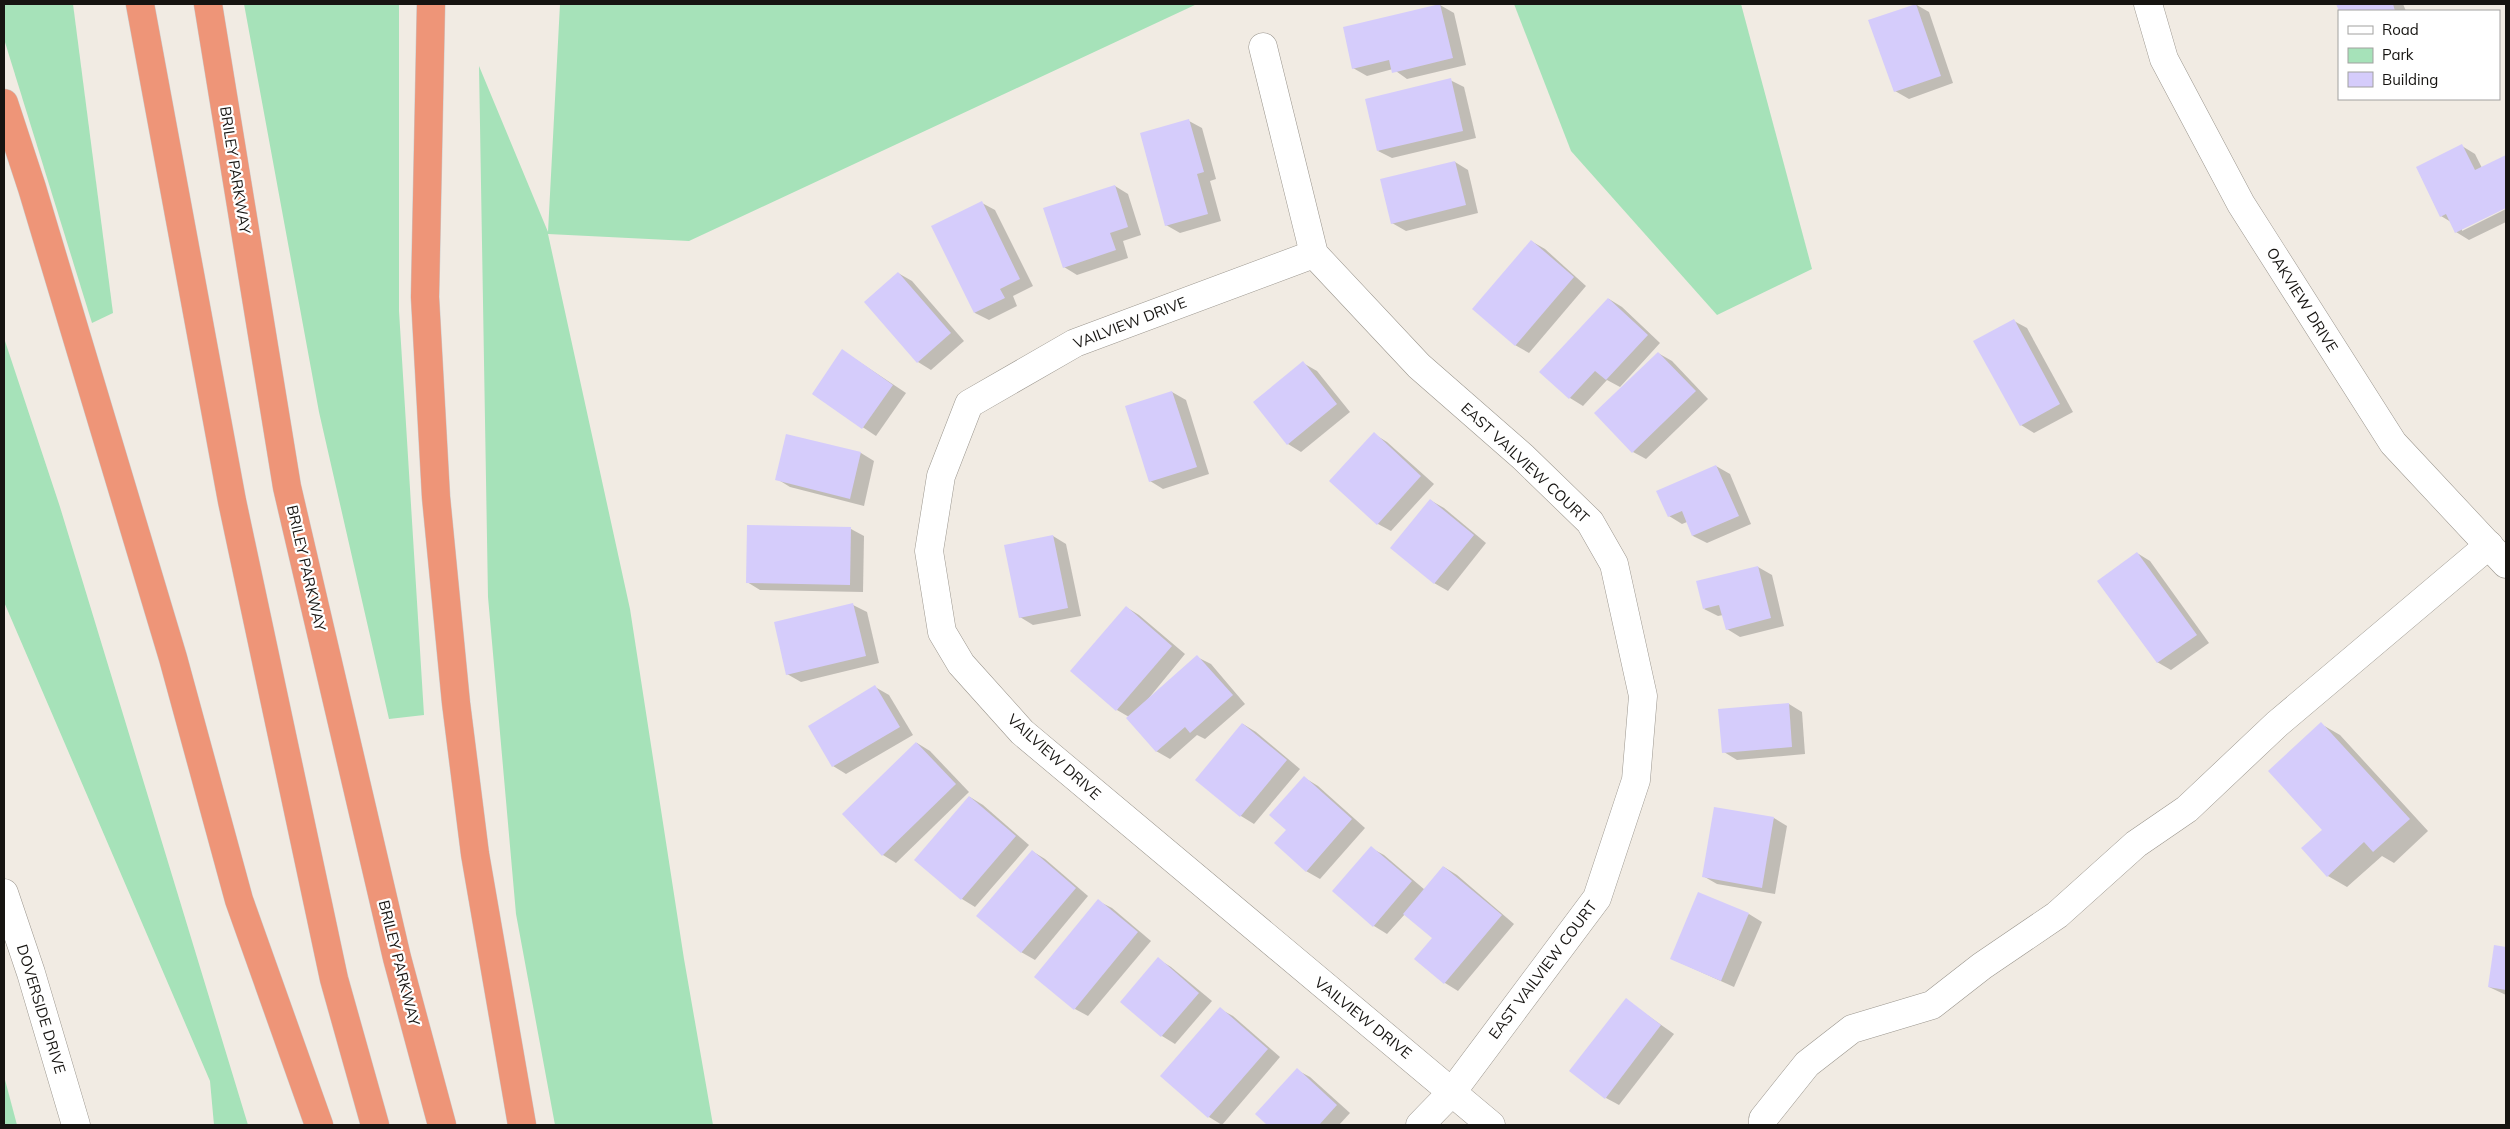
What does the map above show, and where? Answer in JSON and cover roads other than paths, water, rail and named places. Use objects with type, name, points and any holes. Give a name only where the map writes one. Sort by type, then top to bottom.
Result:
[{"type":"highway","points":[[140,4],[232,501],[334,979],[375,1125]]},
{"type":"highway","name":"BRILEY PARKWAY","points":[[208,4],[287,487],[397,958],[442,1125]]},
{"type":"highway","points":[[431,4],[425,297],[436,497],[475,854],[522,1125]]},
{"type":"highway","points":[[4,103],[38,207],[173,658],[239,900],[319,1125]]},
{"type":"street","name":"OAKVIEW DRIVE","points":[[2148,4],[2164,59],[2241,204],[2393,443],[2498,555]]},
{"type":"street","name":"EAST VAILVIEW COURT","points":[[1263,46],[1314,254],[1420,366],[1522,457],[1590,522],[1614,564],[1643,696],[1636,780],[1597,898],[1452,1092],[1420,1125]]},
{"type":"street","name":"VAILVIEW DRIVE","points":[[1314,254],[1075,343],[968,404],[941,476],[929,552],[942,632],[960,664],[1022,732],[1491,1125]]},
{"type":"street","points":[[1763,1125],[1763,1120],[1807,1064],[1852,1029],[1932,1005],[1982,966],[2057,915],[2136,844],[2187,809],[2277,724],[2498,555]]},
{"type":"street","name":"DOVERSIDE DRIVE","points":[[4,893],[31,973],[76,1125]]}]
